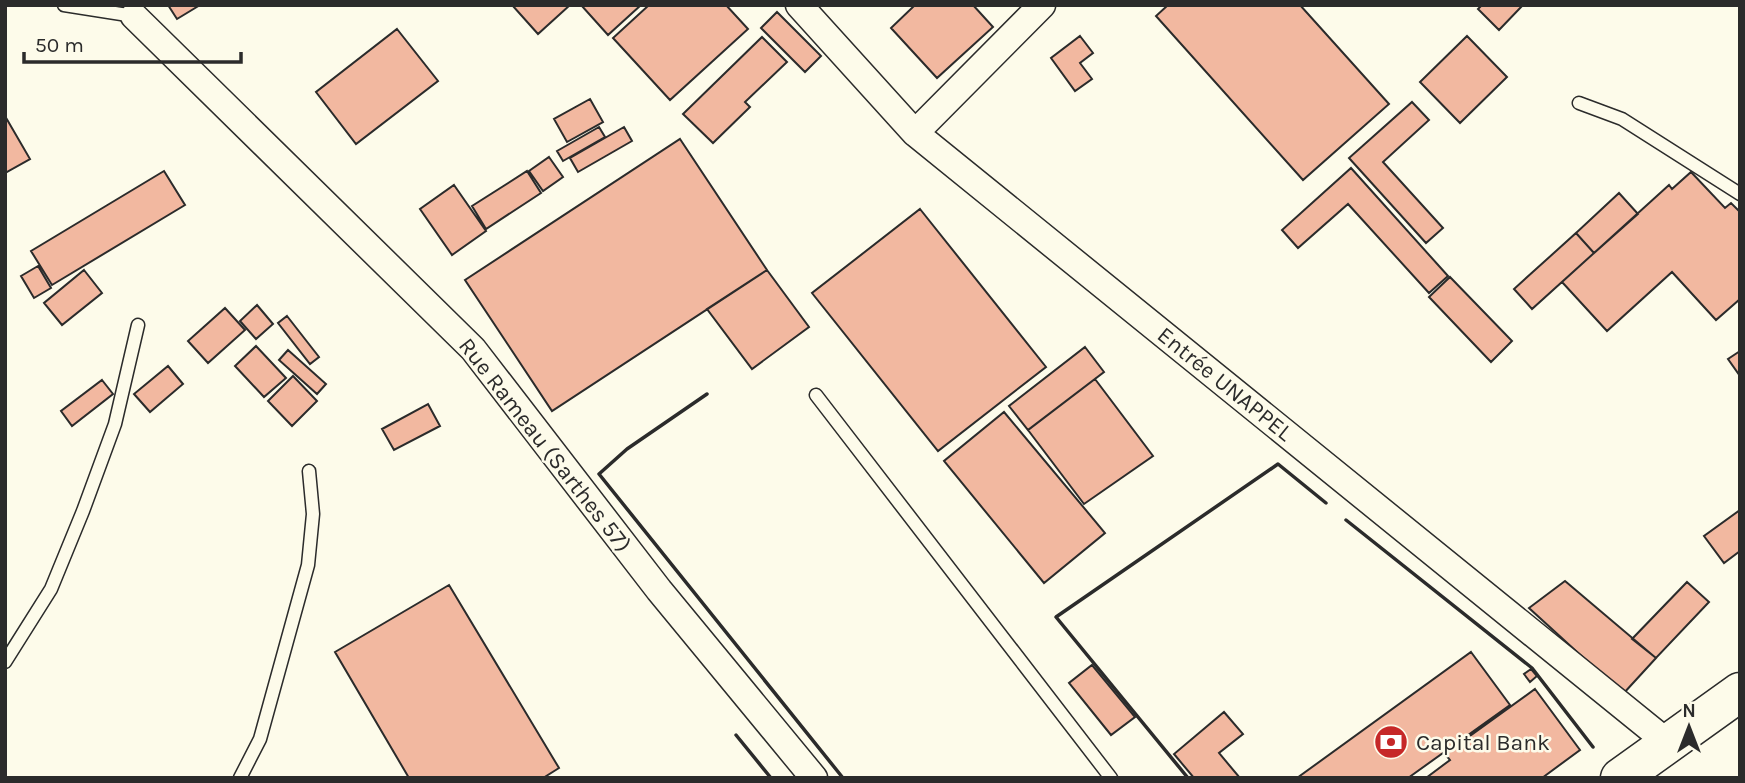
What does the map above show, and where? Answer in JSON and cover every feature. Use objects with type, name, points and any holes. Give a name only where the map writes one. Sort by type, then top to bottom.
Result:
[{"type":"main road","points":[[1620,778],[1740,692]]},
{"type":"street","name":"Entrée UNAPPEL","points":[[799,5],[915,133],[1668,743]]},
{"type":"street","points":[[915,133],[1042,5]]},
{"type":"street","name":"Rue Rameau (Sarthes 57)","points":[[133,10],[473,349],[659,590],[814,778]]},
{"type":"lane","points":[[64,5],[133,10]]},
{"type":"lane","points":[[1579,103],[1622,119],[1740,194]]},
{"type":"lane","points":[[5,662],[51,589],[83,511],[115,424],[138,325]]},
{"type":"lane","points":[[816,395],[1111,778]]},
{"type":"lane","points":[[240,778],[260,739],[308,565],[313,514],[309,471]]},
{"type":"building","points":[[168,5],[200,5],[177,19]]},
{"type":"building","points":[[512,5],[570,5],[538,34]]},
{"type":"building","points":[[581,5],[641,5],[608,35]]},
{"type":"building","points":[[649,5],[726,5],[748,29],[670,100],[613,38]]},
{"type":"building","points":[[915,5],[973,5],[993,27],[937,78],[891,28]]},
{"type":"building","points":[[1168,5],[1300,5],[1389,104],[1303,180],[1156,16]]},
{"type":"building","points":[[1482,5],[1523,5],[1499,30],[1478,9]]},
{"type":"building","points":[[777,12],[821,56],[805,72],[761,28]]},
{"type":"building","points":[[397,29],[438,81],[356,144],[316,92]]},
{"type":"building","points":[[1080,36],[1093,53],[1080,63],[1092,79],[1075,91],[1051,58]]},
{"type":"building","points":[[1467,36],[1507,77],[1460,123],[1420,82]]},
{"type":"building","points":[[762,37],[787,62],[745,102],[750,107],[713,143],[683,114]]},
{"type":"building","points":[[590,99],[603,122],[567,142],[554,119]]},
{"type":"building","points":[[1412,102],[1429,120],[1383,162],[1443,228],[1426,243],[1349,158]]},
{"type":"building","points":[[5,116],[30,159],[5,173]]},
{"type":"building","points":[[599,127],[605,137],[563,161],[557,151]]},
{"type":"building","points":[[624,127],[632,141],[578,172],[570,158]]},
{"type":"building","points":[[680,139],[767,270],[552,411],[465,280]]},
{"type":"building","points":[[549,157],[563,177],[543,191],[529,171]]},
{"type":"building","points":[[1351,168],[1448,276],[1429,293],[1348,204],[1298,248],[1282,230]]},
{"type":"building","points":[[164,171],[185,205],[52,285],[31,251]]},
{"type":"building","points":[[527,171],[541,193],[486,229],[472,206]]},
{"type":"building","points":[[1691,172],[1725,208],[1731,203],[1740,212],[1740,299],[1716,320],[1672,272],[1607,331],[1562,282],[1669,185],[1672,189]]},
{"type":"building","points":[[454,185],[486,231],[452,255],[420,209]]},
{"type":"building","points":[[1619,193],[1638,214],[1594,253],[1576,233]]},
{"type":"building","points":[[920,209],[1046,367],[938,451],[812,293]]},
{"type":"building","points":[[1576,233],[1594,253],[1532,309],[1514,289]]},
{"type":"building","points":[[38,266],[51,288],[34,298],[21,276]]},
{"type":"building","points":[[84,270],[102,293],[62,325],[44,303]]},
{"type":"building","points":[[767,270],[809,327],[752,369],[707,309]]},
{"type":"building","points":[[1450,277],[1512,341],[1491,362],[1429,297]]},
{"type":"building","points":[[257,305],[273,324],[256,339],[240,321]]},
{"type":"building","points":[[225,308],[245,330],[208,363],[188,341]]},
{"type":"building","points":[[287,316],[319,357],[310,364],[278,323]]},
{"type":"building","points":[[256,346],[286,378],[264,397],[235,366]]},
{"type":"building","points":[[1085,347],[1104,372],[1028,430],[1009,406]]},
{"type":"building","points":[[288,350],[326,384],[317,394],[279,360]]},
{"type":"building","points":[[1740,351],[1740,376],[1728,359]]},
{"type":"building","points":[[168,366],[183,384],[150,412],[134,394]]},
{"type":"building","points":[[293,376],[317,401],[292,426],[268,401]]},
{"type":"building","points":[[1095,379],[1153,456],[1084,504],[1028,430]]},
{"type":"building","points":[[102,380],[113,394],[72,426],[61,411]]},
{"type":"building","points":[[428,404],[440,426],[394,450],[382,429]]},
{"type":"building","points":[[1004,412],[1105,533],[1044,583],[944,461]]},
{"type":"building","points":[[1740,510],[1740,551],[1724,563],[1704,536]]},
{"type":"building","points":[[1565,581],[1656,658],[1623,694],[1529,608]]},
{"type":"building","points":[[1687,582],[1709,602],[1656,658],[1632,639]]},
{"type":"building","points":[[449,585],[559,768],[543,778],[409,778],[335,652]]},
{"type":"building","points":[[1471,652],[1510,705],[1408,778],[1297,778]]},
{"type":"building","points":[[1092,665],[1135,717],[1111,735],[1069,683]]},
{"type":"building","points":[[1531,669],[1537,676],[1530,682],[1524,674]]},
{"type":"building","points":[[1535,689],[1580,750],[1542,778],[1426,778],[1450,760],[1445,754]]},
{"type":"building","points":[[1224,712],[1243,734],[1219,753],[1240,778],[1194,778],[1174,754]]},
{"type":"wall","points":[[707,394],[627,449],[599,474],[843,778]]},
{"type":"wall","points":[[1188,778],[1056,617],[1278,464],[1326,503]]},
{"type":"wall","points":[[1346,520],[1532,668],[1593,747]]},
{"type":"wall","points":[[736,735],[771,778]]},
{"type":"place","name":"Capital Bank","points":[[1391,742]]}]
